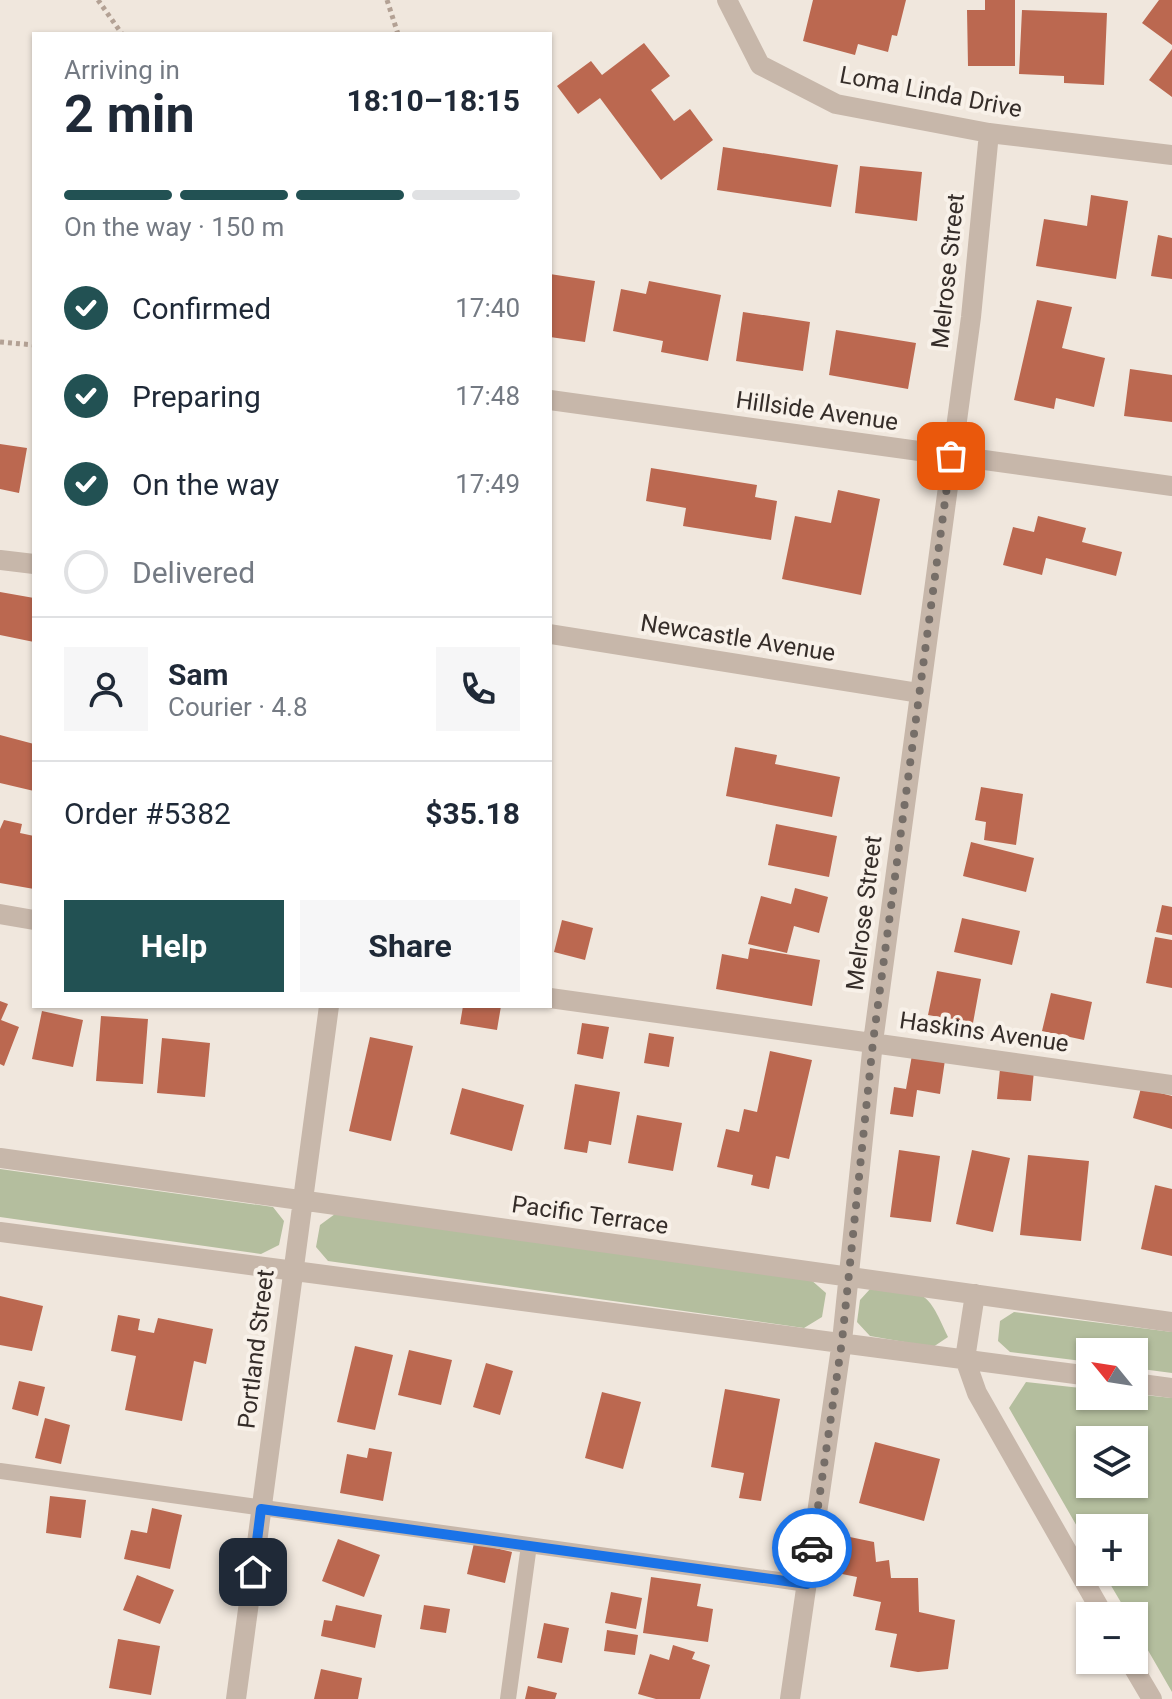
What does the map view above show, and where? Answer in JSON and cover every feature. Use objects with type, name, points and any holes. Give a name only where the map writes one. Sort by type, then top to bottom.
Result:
[{"type":"street","name":"Loma Linda Drive","points":[[727,0],[760,65],[836,104],[989,133],[1172,155]]},
{"type":"street","name":"Melrose Street","points":[[790,1699],[842,1341],[873,1042],[971,317],[989,133]]},
{"type":"street","name":"Hillside Avenue","points":[[552,400],[1172,486]]},
{"type":"street","points":[[0,560],[32,564]]},
{"type":"street","name":"Newcastle Avenue","points":[[552,634],[919,693]]},
{"type":"street","points":[[0,914],[32,920]]},
{"type":"street","name":"Haskins Avenue","points":[[552,998],[1172,1085]]},
{"type":"street","name":"Portland Street","points":[[236,1699],[329,1008]]},
{"type":"street","name":"Pacific Terrace","points":[[0,1158],[1172,1322]]},
{"type":"street","points":[[0,1232],[1076,1374]]},
{"type":"street","points":[[975,1294],[965,1359],[977,1393],[1096,1602]]},
{"type":"street","points":[[1148,1385],[1172,1388]]},
{"type":"street","points":[[1137,1674],[1152,1699]]},
{"type":"lane","points":[[0,1471],[807,1584]]},
{"type":"lane","points":[[508,1699],[529,1545]]},
{"type":"path","points":[[98,0],[121,32]]},
{"type":"path","points":[[387,0],[397,32]]},
{"type":"path","points":[[0,342],[32,345]]},
{"type":"green space","points":[[0,1169],[273,1207],[284,1221],[279,1245],[261,1254],[0,1217]]},
{"type":"green space","points":[[335,1214],[810,1279],[826,1293],[822,1317],[804,1328],[328,1261],[316,1247],[320,1225]]},
{"type":"green space","points":[[871,1288],[921,1295],[934,1308],[948,1337],[933,1347],[870,1336],[857,1322],[860,1300]]},
{"type":"green space","points":[[1014,1312],[1172,1332],[1172,1373],[1148,1370],[1148,1338],[1076,1338],[1076,1360],[1010,1352],[998,1341],[1000,1321]]},
{"type":"green space","points":[[1026,1382],[1076,1387],[1076,1410],[1148,1410],[1148,1395],[1172,1398],[1172,1692],[1148,1650],[1148,1602],[1121,1602],[1111,1586],[1148,1586],[1148,1514],[1076,1514],[1076,1525],[1009,1408]]},
{"type":"building","points":[[813,0],[906,0],[897,36],[892,35],[888,52],[858,44],[855,55],[803,41]]},
{"type":"building","points":[[985,0],[1015,0],[1015,66],[968,66],[967,10],[985,10]]},
{"type":"building","points":[[1159,0],[1172,0],[1172,45],[1142,23]]},
{"type":"building","points":[[1022,10],[1107,13],[1104,85],[1064,83],[1064,76],[1019,74]]},
{"type":"building","points":[[644,43],[670,76],[651,90],[674,121],[690,109],[713,140],[661,180],[600,98],[578,114],[557,86],[591,61],[602,75]]},
{"type":"building","points":[[1172,49],[1172,97],[1149,80]]},
{"type":"building","points":[[723,147],[838,165],[831,207],[717,190]]},
{"type":"building","points":[[860,166],[922,172],[917,221],[855,213]]},
{"type":"building","points":[[1091,195],[1128,201],[1116,279],[1036,266],[1044,219],[1087,226]]},
{"type":"building","points":[[1158,235],[1172,238],[1172,279],[1151,276]]},
{"type":"building","points":[[552,274],[595,281],[585,342],[552,337]]},
{"type":"building","points":[[649,281],[721,295],[708,361],[661,352],[663,341],[613,331],[621,289],[646,294]]},
{"type":"building","points":[[1037,300],[1072,307],[1062,348],[1105,358],[1094,407],[1056,398],[1054,409],[1014,400]]},
{"type":"building","points":[[743,312],[810,322],[803,371],[736,361]]},
{"type":"building","points":[[836,330],[916,343],[908,389],[829,375]]},
{"type":"building","points":[[1130,369],[1172,375],[1172,422],[1124,416]]},
{"type":"building","points":[[0,444],[27,448],[19,493],[0,489]]},
{"type":"building","points":[[651,468],[757,485],[755,497],[777,501],[771,540],[683,526],[686,508],[646,501]]},
{"type":"building","points":[[838,490],[880,499],[861,595],[782,579],[795,516],[831,523]]},
{"type":"building","points":[[1038,516],[1086,528],[1082,542],[1122,552],[1116,576],[1046,558],[1042,575],[1003,565],[1013,527],[1034,532]]},
{"type":"building","points":[[0,592],[32,598],[32,642],[0,635]]},
{"type":"building","points":[[0,735],[32,743],[32,791],[0,783]]},
{"type":"building","points":[[735,747],[777,755],[775,764],[840,777],[832,817],[726,796]]},
{"type":"building","points":[[981,787],[1023,794],[1016,845],[984,840],[986,822],[975,820]]},
{"type":"building","points":[[4,820],[22,824],[20,833],[32,836],[32,889],[0,883],[0,829]]},
{"type":"building","points":[[776,824],[837,836],[829,877],[768,865]]},
{"type":"building","points":[[971,842],[1034,858],[1026,892],[963,876]]},
{"type":"building","points":[[795,888],[828,897],[819,933],[794,926],[787,953],[748,944],[761,896],[791,904]]},
{"type":"building","points":[[1162,905],[1172,907],[1172,935],[1156,932]]},
{"type":"building","points":[[962,918],[1020,931],[1012,965],[954,952]]},
{"type":"building","points":[[562,920],[593,928],[585,960],[554,952]]},
{"type":"building","points":[[1155,937],[1172,940],[1172,988],[1146,983]]},
{"type":"building","points":[[750,948],[820,960],[812,1006],[716,989],[722,954],[748,959]]},
{"type":"building","points":[[937,971],[981,979],[973,1023],[928,1015]]},
{"type":"building","points":[[1051,993],[1092,1002],[1084,1040],[1042,1031]]},
{"type":"building","points":[[0,1001],[8,1004],[1,1020],[19,1027],[4,1066],[0,1064]]},
{"type":"building","points":[[463,1008],[501,1008],[497,1030],[460,1024]]},
{"type":"building","points":[[42,1011],[83,1020],[73,1067],[32,1059]]},
{"type":"building","points":[[101,1016],[148,1019],[143,1084],[96,1081]]},
{"type":"building","points":[[582,1023],[609,1027],[603,1059],[577,1054]]},
{"type":"building","points":[[649,1033],[674,1037],[669,1067],[644,1063]]},
{"type":"building","points":[[370,1037],[413,1046],[391,1141],[349,1131]]},
{"type":"building","points":[[162,1038],[210,1043],[205,1097],[157,1093]]},
{"type":"building","points":[[770,1051],[812,1060],[789,1159],[776,1156],[769,1189],[751,1185],[753,1175],[717,1167],[726,1129],[739,1132],[744,1109],[757,1112]]},
{"type":"building","points":[[912,1055],[945,1060],[940,1094],[917,1090],[913,1117],[890,1114],[894,1087],[906,1089]]},
{"type":"building","points":[[1000,1069],[1034,1071],[1031,1101],[997,1099]]},
{"type":"building","points":[[575,1084],[620,1092],[611,1145],[589,1141],[587,1153],[564,1149]]},
{"type":"building","points":[[462,1088],[524,1105],[512,1151],[450,1134]]},
{"type":"building","points":[[1141,1088],[1172,1096],[1172,1129],[1133,1118]]},
{"type":"building","points":[[637,1115],[682,1123],[673,1171],[628,1163]]},
{"type":"building","points":[[899,1150],[940,1156],[931,1222],[890,1217]]},
{"type":"building","points":[[972,1150],[1010,1158],[993,1232],[956,1224]]},
{"type":"building","points":[[1028,1155],[1089,1161],[1081,1241],[1020,1235]]},
{"type":"building","points":[[1155,1185],[1172,1189],[1172,1256],[1141,1249]]},
{"type":"building","points":[[0,1296],[43,1306],[32,1351],[0,1345]]},
{"type":"building","points":[[118,1315],[140,1319],[138,1330],[154,1333],[158,1318],[213,1329],[206,1364],[194,1361],[182,1421],[125,1410],[136,1356],[111,1351]]},
{"type":"building","points":[[355,1346],[393,1355],[375,1430],[337,1422]]},
{"type":"building","points":[[409,1350],[452,1360],[441,1405],[398,1395]]},
{"type":"building","points":[[486,1363],[513,1371],[500,1415],[473,1407]]},
{"type":"building","points":[[19,1381],[45,1387],[38,1416],[12,1409]]},
{"type":"building","points":[[725,1389],[780,1399],[761,1501],[739,1498],[744,1473],[711,1467]]},
{"type":"building","points":[[602,1392],[641,1402],[623,1469],[585,1458]]},
{"type":"building","points":[[45,1418],[70,1425],[61,1464],[35,1458]]},
{"type":"building","points":[[875,1442],[940,1459],[924,1521],[859,1503]]},
{"type":"building","points":[[369,1448],[392,1452],[383,1501],[340,1493],[347,1454],[367,1458]]},
{"type":"building","points":[[50,1496],[86,1500],[81,1538],[46,1533]]},
{"type":"building","points":[[152,1508],[182,1515],[170,1569],[124,1559],[131,1530],[147,1533]]},
{"type":"building","points":[[845,1536],[874,1542],[876,1562],[889,1560],[891,1578],[918,1578],[919,1612],[955,1620],[948,1669],[918,1672],[890,1667],[897,1634],[875,1630],[881,1602],[853,1596],[857,1577],[837,1573]]},
{"type":"building","points":[[338,1539],[380,1555],[364,1597],[322,1581]]},
{"type":"building","points":[[474,1543],[512,1552],[505,1583],[467,1574]]},
{"type":"building","points":[[137,1575],[174,1590],[160,1624],[123,1610]]},
{"type":"building","points":[[651,1577],[701,1584],[697,1606],[713,1609],[708,1642],[643,1633]]},
{"type":"building","points":[[611,1592],[642,1598],[636,1629],[605,1623]]},
{"type":"building","points":[[336,1605],[382,1615],[375,1648],[321,1636],[324,1620],[332,1621]]},
{"type":"building","points":[[424,1605],[450,1609],[446,1633],[420,1629]]},
{"type":"building","points":[[544,1623],[569,1628],[562,1663],[537,1658]]},
{"type":"building","points":[[607,1630],[638,1635],[635,1655],[604,1651]]},
{"type":"building","points":[[118,1639],[160,1646],[151,1695],[109,1688]]},
{"type":"building","points":[[673,1645],[695,1652],[692,1659],[710,1665],[700,1699],[656,1699],[638,1694],[650,1654],[669,1660]]},
{"type":"building","points":[[321,1669],[362,1678],[358,1699],[314,1699]]},
{"type":"building","points":[[528,1686],[557,1693],[555,1699],[525,1699]]},
{"type":"way so far","points":[[812,1548],[842,1341],[873,1042],[951,456]]},
{"type":"route","points":[[253,1572],[261,1509],[807,1584],[812,1548]]}]
